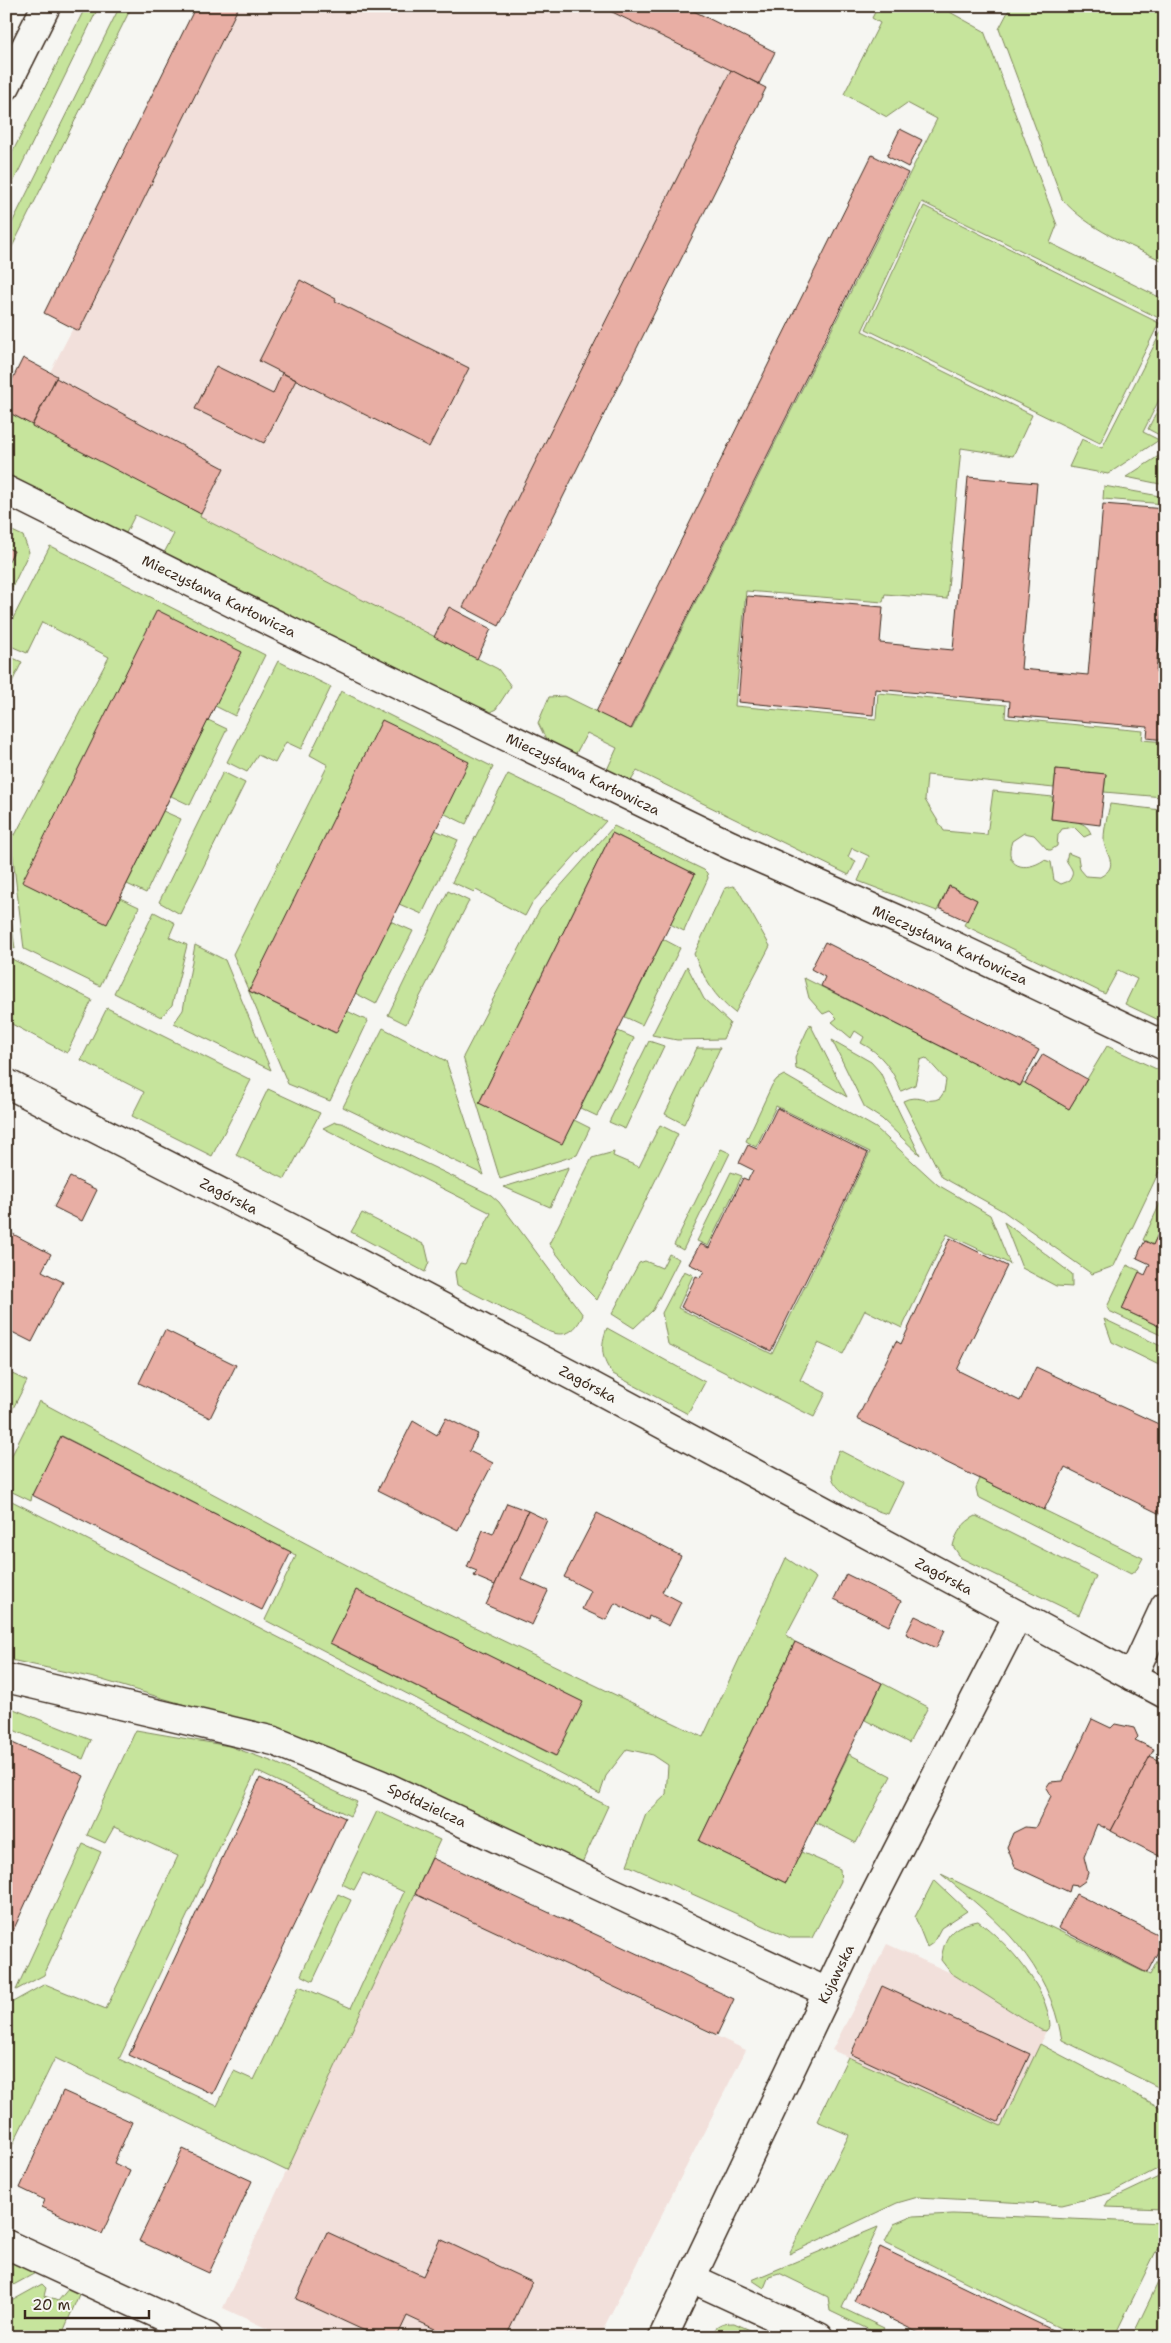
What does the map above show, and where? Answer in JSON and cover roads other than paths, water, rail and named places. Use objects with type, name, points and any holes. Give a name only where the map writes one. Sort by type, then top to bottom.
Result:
[{"type":"street","points":[[6,86],[46,6]]},
{"type":"street","name":"Mieczysława Karłowicza","points":[[6,490],[305,639],[730,845],[914,927],[1165,1046]]},
{"type":"street","name":"Zagórska","points":[[6,1083],[349,1258],[1165,1694]]},
{"type":"street","points":[[1132,1677],[1165,1606]]},
{"type":"street","name":"Kujawska","points":[[663,2337],[827,1992],[1018,1616]]},
{"type":"street","name":"Spółdzielcza","points":[[6,1678],[274,1741],[380,1784],[827,1992]]},
{"type":"street","points":[[6,2244],[121,2295],[208,2337]]},
{"type":"street","points":[[691,2278],[818,2337]]}]
